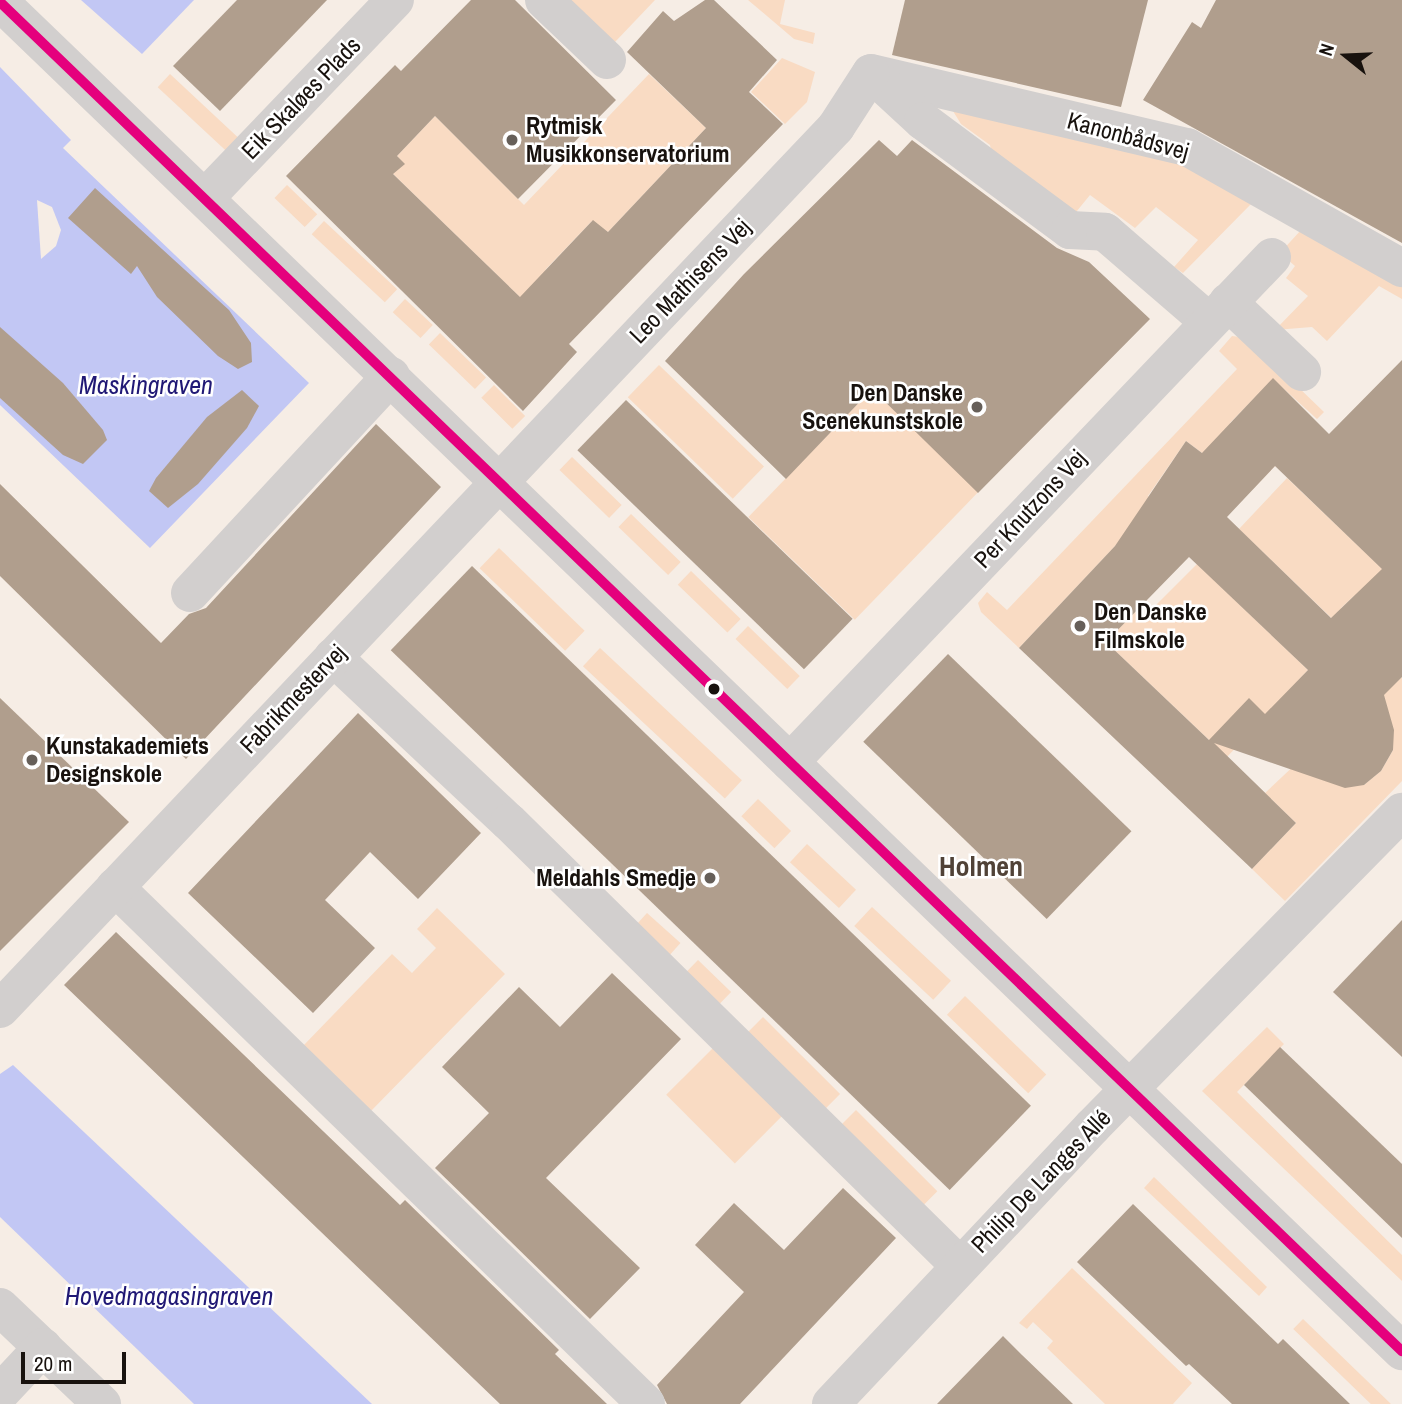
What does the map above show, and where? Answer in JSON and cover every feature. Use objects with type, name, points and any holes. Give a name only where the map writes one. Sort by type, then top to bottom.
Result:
[{"type":"street","name":"Eik Skaløes Plads","points":[[206,197],[396,0]]},
{"type":"street","points":[[544,0],[607,60]]},
{"type":"street","points":[[0,2],[206,197],[1402,1351]]},
{"type":"street","points":[[871,73],[923,121],[1070,230],[1105,232],[1302,372]]},
{"type":"street","name":"Kanonbådsvej","points":[[871,73],[1187,147],[1402,268]]},
{"type":"street","name":"Leo Mathisens Vej","points":[[499,481],[836,127],[871,73]]},
{"type":"street","name":"Per Knutzons Vej","points":[[790,762],[1272,257]]},
{"type":"street","points":[[190,593],[391,376]]},
{"type":"street","name":"Fabrikmestervej","points":[[0,1009],[499,481]]},
{"type":"street","points":[[333,657],[509,822],[960,1266]]},
{"type":"street","name":"Philip De Langes Allé","points":[[831,1404],[1131,1088],[1402,812]]},
{"type":"street","points":[[116,887],[646,1404]]},
{"type":"street","points":[[0,1307],[102,1404]]},
{"type":"street","points":[[0,1393],[43,1347]]},
{"type":"shaded area","points":[[568,0],[655,0],[615,42]]},
{"type":"shaded area","points":[[748,0],[785,0],[780,24],[815,33],[813,44],[794,39]]},
{"type":"shaded area","points":[[782,58],[815,72],[807,102],[785,124],[751,92]]},
{"type":"shaded area","points":[[170,74],[238,137],[226,151],[158,87]]},
{"type":"shaded area","points":[[649,74],[706,128],[608,232],[592,221],[546,269],[529,306],[386,167],[390,163],[397,170],[404,164],[397,156],[435,116],[524,205]]},
{"type":"shaded area","points":[[948,103],[1178,159],[1253,202],[1183,273],[1174,267],[1198,240],[1156,207],[1135,228],[1090,195],[1072,217],[993,158],[990,145],[961,124]]},
{"type":"shaded area","points":[[287,185],[317,214],[305,227],[274,198]]},
{"type":"shaded area","points":[[324,221],[397,289],[385,302],[312,234]]},
{"type":"shaded area","points":[[1301,230],[1402,286],[1402,299],[1379,286],[1327,341],[1312,327],[1275,330],[1308,296],[1286,278],[1295,266],[1280,253]]},
{"type":"shaded area","points":[[405,299],[433,325],[421,338],[393,312]]},
{"type":"shaded area","points":[[440,333],[486,377],[475,389],[429,345]]},
{"type":"shaded area","points":[[1232,336],[1247,338],[1324,412],[1317,419],[1273,379],[1230,423],[1275,466],[1252,490],[1186,441],[1148,496],[1201,546],[1132,528],[1019,648],[981,612],[978,603],[987,592],[1007,610],[1237,369],[1219,351]]},
{"type":"shaded area","points":[[659,365],[764,466],[733,499],[628,397]]},
{"type":"shaded area","points":[[494,385],[525,416],[512,429],[481,398]]},
{"type":"shaded area","points":[[872,389],[978,492],[855,620],[748,517]]},
{"type":"shaded area","points":[[572,457],[622,505],[609,518],[559,470]]},
{"type":"shaded area","points":[[1287,478],[1394,580],[1367,607],[1354,596],[1341,608],[1345,631],[1239,529]]},
{"type":"shaded area","points":[[631,514],[681,562],[668,575],[618,527]]},
{"type":"shaded area","points":[[499,548],[585,631],[565,651],[480,568]]},
{"type":"shaded area","points":[[1197,564],[1308,670],[1227,757],[1106,642],[1135,612],[1146,615]]},
{"type":"shaded area","points":[[691,571],[741,619],[727,633],[678,585]]},
{"type":"shaded area","points":[[748,626],[800,676],[787,689],[735,639]]},
{"type":"shaded area","points":[[600,648],[742,780],[725,799],[583,666]]},
{"type":"shaded area","points":[[1402,677],[1402,781],[1285,901],[1252,869],[1296,823],[1265,793],[1300,760],[1364,785],[1381,771],[1393,750],[1380,697]]},
{"type":"shaded area","points":[[758,799],[791,831],[774,848],[741,816]]},
{"type":"shaded area","points":[[807,844],[856,890],[839,908],[790,862]]},
{"type":"shaded area","points":[[872,907],[951,981],[933,1000],[854,926]]},
{"type":"shaded area","points":[[437,908],[505,974],[371,1111],[303,1046],[392,954],[412,973],[436,948],[417,929]]},
{"type":"shaded area","points":[[647,913],[680,943],[666,959],[633,929]]},
{"type":"shaded area","points":[[698,960],[731,992],[716,1008],[683,976]]},
{"type":"shaded area","points":[[965,996],[1046,1074],[1028,1093],[947,1015]]},
{"type":"shaded area","points":[[763,1017],[840,1094],[822,1112],[745,1035]]},
{"type":"shaded area","points":[[1267,1027],[1284,1044],[1237,1092],[1402,1255],[1402,1281],[1202,1091]]},
{"type":"shaded area","points":[[715,1046],[784,1115],[735,1163],[666,1095]]},
{"type":"shaded area","points":[[856,1110],[937,1191],[921,1208],[840,1126]]},
{"type":"shaded area","points":[[1154,1177],[1267,1287],[1259,1296],[1144,1188]]},
{"type":"shaded area","points":[[1072,1268],[1192,1383],[1173,1404],[1105,1404],[1047,1348],[1053,1341],[1033,1322],[1027,1329],[1019,1323]]},
{"type":"shaded area","points":[[1303,1319],[1391,1404],[1371,1404],[1293,1329]]},
{"type":"water","points":[[81,0],[194,0],[142,54]]},
{"type":"water","name":"Maskingraven","points":[[0,67],[71,140],[63,148],[309,383],[150,548],[0,405]]},
{"type":"water","name":"Hovedmagasingraven","points":[[13,1065],[372,1404],[194,1404],[0,1217],[0,1074]]},
{"type":"pier","points":[[37,200],[52,207],[61,230],[56,246],[41,259]]},
{"type":"building","points":[[237,0],[327,0],[220,111],[173,66]]},
{"type":"building","points":[[471,0],[515,0],[616,100],[518,199],[435,116],[397,156],[405,164],[393,174],[520,297],[593,220],[608,232],[706,128],[627,52],[663,11],[674,21],[705,0],[714,0],[777,60],[749,92],[783,124],[569,344],[577,352],[523,411],[286,176],[395,65],[401,71]]},
{"type":"building","points":[[905,0],[1148,0],[1121,107],[892,55]]},
{"type":"building","points":[[1216,0],[1402,0],[1402,243],[1143,100],[1192,22],[1201,28]]},
{"type":"building","name":"Den Danske Scenekunstskole","points":[[879,140],[897,156],[912,140],[1057,248],[1089,262],[1150,319],[978,493],[872,389],[786,479],[665,361],[744,274]]},
{"type":"building","points":[[95,188],[229,310],[251,343],[252,362],[238,369],[218,356],[157,297],[137,266],[131,274],[68,218]]},
{"type":"building","points":[[0,327],[63,383],[103,430],[107,440],[83,464],[63,455],[0,398]]},
{"type":"building","name":"Den Danske Filmskole","points":[[1402,360],[1402,677],[1384,695],[1394,730],[1393,750],[1381,771],[1364,785],[1345,788],[1214,743],[1296,823],[1252,869],[1019,648],[1115,546],[1186,441],[1202,453],[1273,378],[1329,434]],"holes":[[[1275,466],[1382,569],[1331,618],[1227,517]],[[1189,557],[1308,670],[1265,714],[1249,698],[1209,740],[1106,642]]]},
{"type":"building","points":[[242,390],[259,406],[247,428],[198,484],[168,508],[149,491],[156,478],[207,417]]},
{"type":"building","points":[[626,400],[853,619],[804,669],[577,450]]},
{"type":"building","points":[[376,424],[441,487],[186,759],[0,576],[0,484],[161,643],[189,614],[206,608]]},
{"type":"building","name":"Meldahls Smedje","points":[[472,566],[1031,1106],[950,1190],[391,650]]},
{"type":"building","points":[[948,654],[1131,831],[1047,919],[863,742]]},
{"type":"building","name":"Kunstakademiets Designskole","points":[[0,698],[129,822],[0,951]]},
{"type":"building","points":[[358,713],[481,833],[418,899],[370,852],[325,900],[375,948],[313,1013],[188,893]]},
{"type":"building","points":[[1402,920],[1402,1057],[1333,992]]},
{"type":"building","points":[[116,932],[400,1205],[405,1200],[559,1350],[555,1354],[607,1404],[500,1404],[64,985]]},
{"type":"building","points":[[612,973],[681,1039],[546,1178],[640,1268],[590,1319],[435,1168],[489,1113],[442,1067],[519,987],[560,1027]]},
{"type":"building","points":[[1280,1047],[1402,1164],[1402,1238],[1244,1085]]},
{"type":"building","points":[[843,1188],[896,1238],[740,1404],[667,1404],[657,1385],[744,1292],[695,1245],[734,1203],[784,1250]]},
{"type":"building","points":[[1133,1204],[1278,1344],[1283,1339],[1350,1404],[1232,1404],[1189,1364],[1186,1366],[1077,1262]]},
{"type":"building","points":[[1003,1336],[1022,1355],[1073,1404],[937,1404]]},
{"type":"transit line","points":[[0,2],[1402,1351]]},
{"type":"place","name":"Rytmisk Musikkonservatorium","points":[[512,140]]},
{"type":"place","name":"Den Danske Scenekunstskole","points":[[977,407]]},
{"type":"place","name":"Den Danske Filmskole","points":[[1080,626]]},
{"type":"place","name":"Kunstakademiets Designskole","points":[[32,760]]},
{"type":"place","name":"Meldahls Smedje","points":[[710,878]]},
{"type":"district","name":"Holmen","points":[[981,866]]}]
